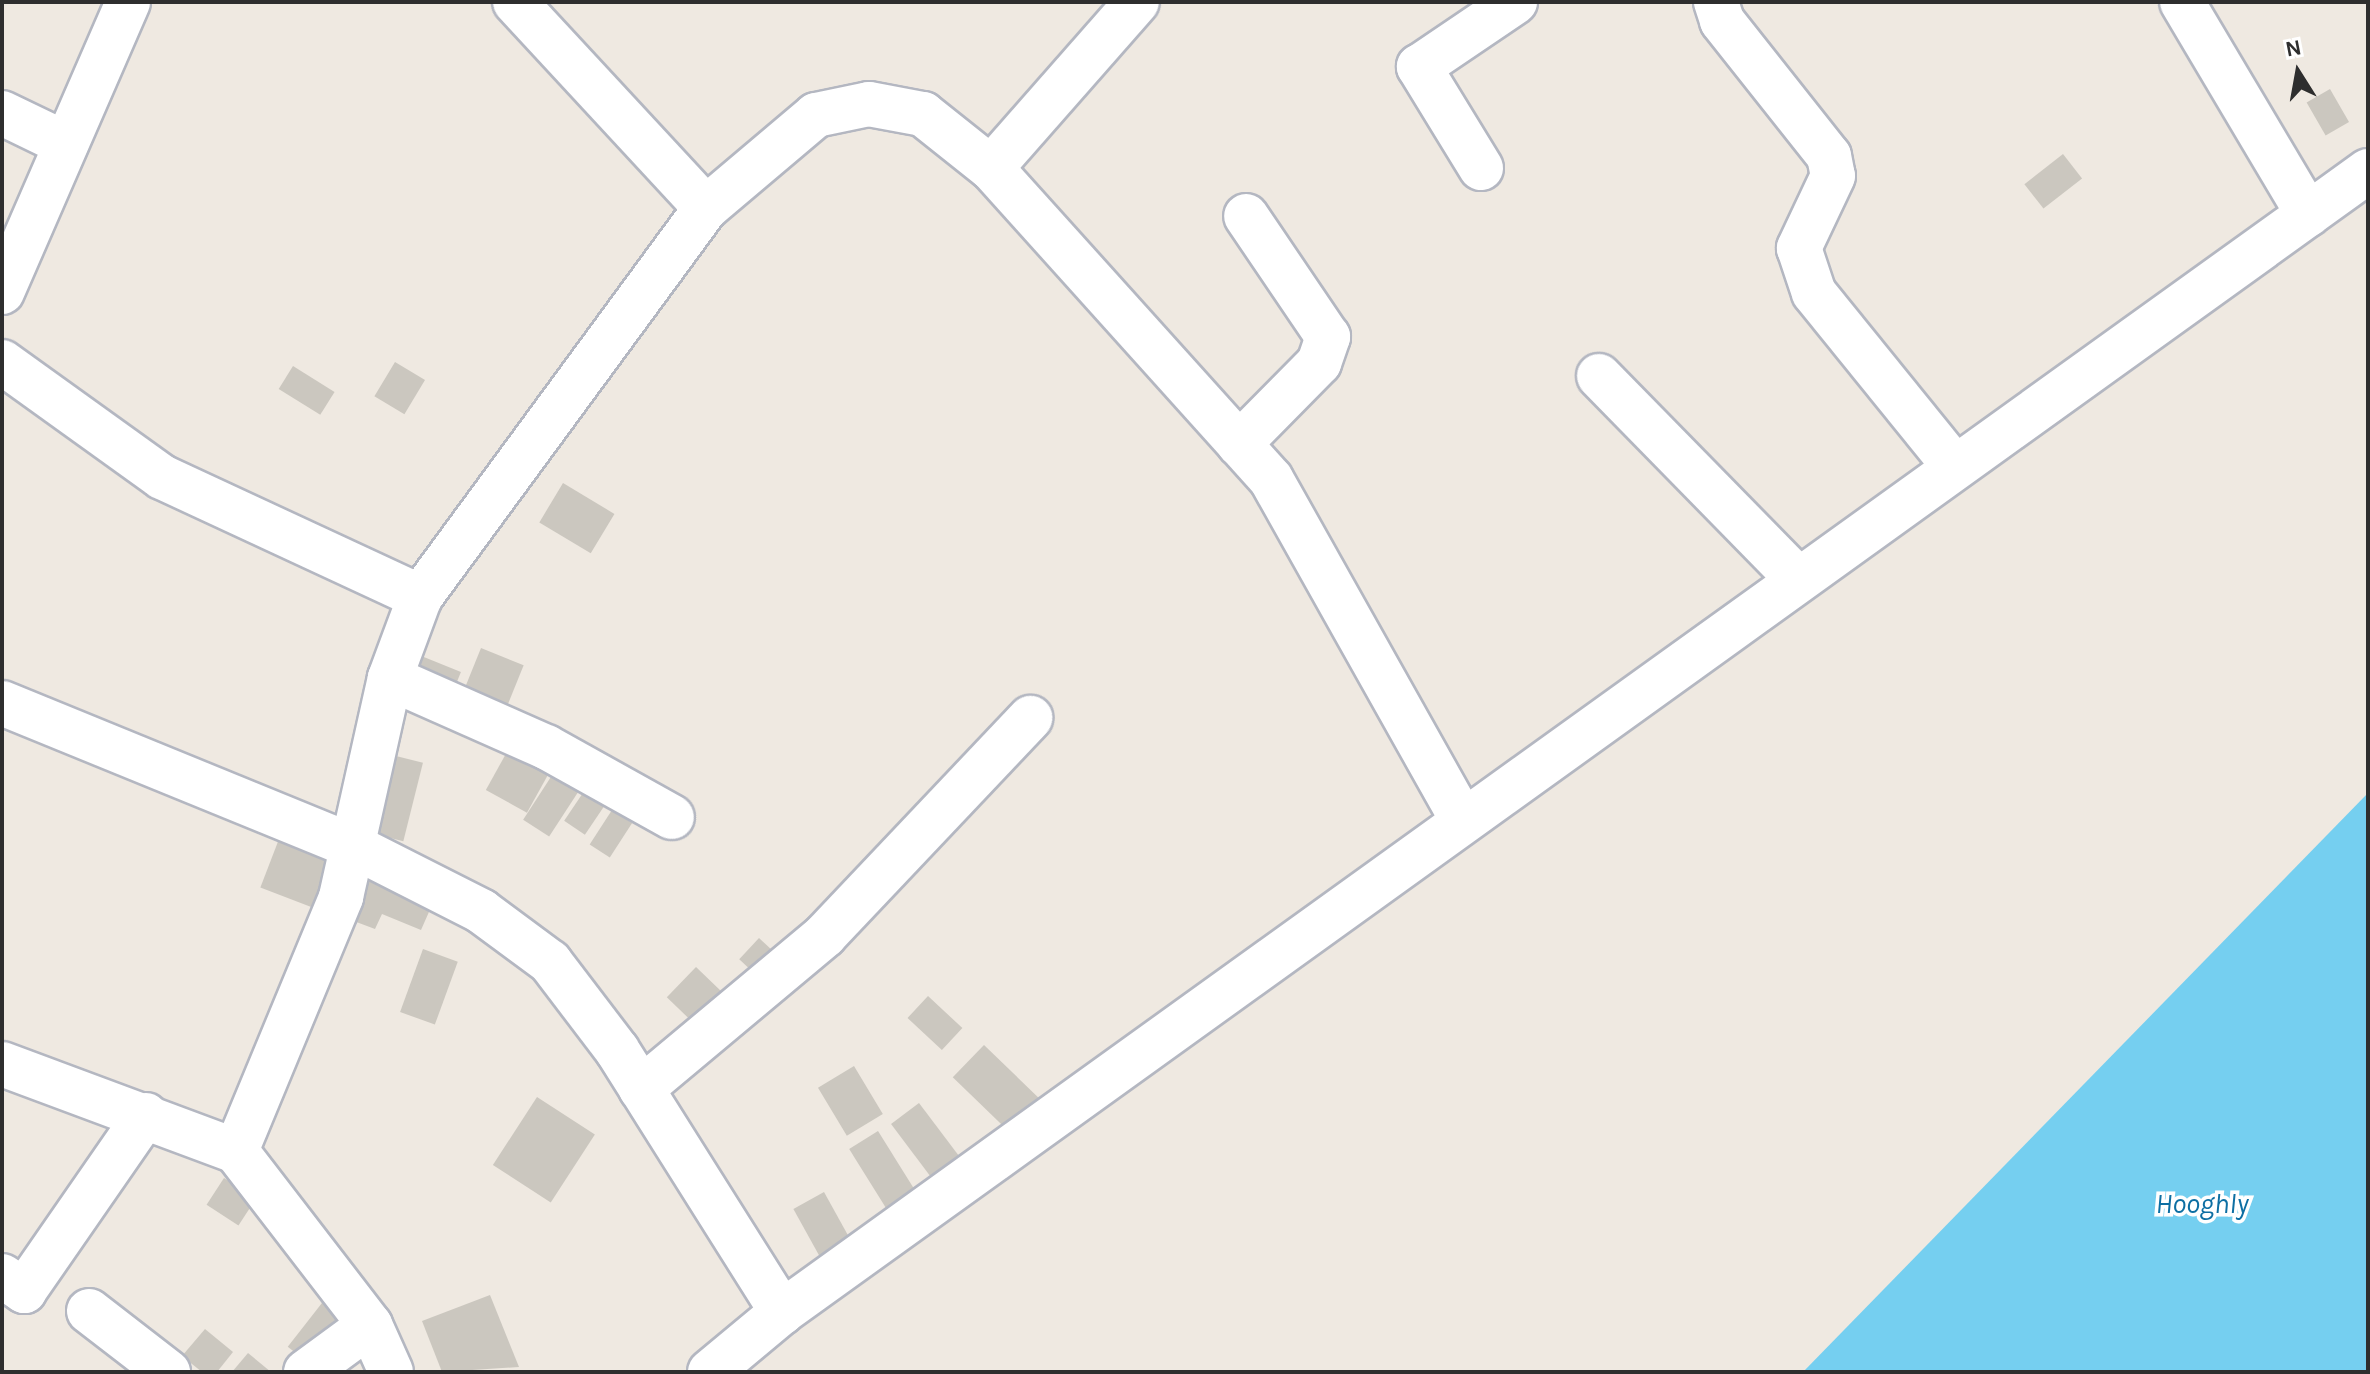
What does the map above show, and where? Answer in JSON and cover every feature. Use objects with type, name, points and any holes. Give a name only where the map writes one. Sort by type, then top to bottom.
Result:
[{"type":"street","points":[[2,292],[128,2]]},
{"type":"street","points":[[515,2],[706,208]]},
{"type":"street","points":[[991,168],[1137,2]]},
{"type":"street","points":[[1481,168],[1419,67],[1515,2]]},
{"type":"street","points":[[1716,2],[1722,21],[1829,156],[1833,176],[1799,248],[1814,293],[1954,466]]},
{"type":"street","points":[[2182,2],[2308,214]]},
{"type":"street","points":[[236,1151],[341,897],[390,678],[420,597],[706,208],[816,115],[869,104],[923,114],[991,168],[1271,479],[1462,819]]},
{"type":"street","points":[[2,113],[66,144]]},
{"type":"street","points":[[710,1372],[782,1312],[1796,577],[2368,171]]},
{"type":"street","points":[[1239,444],[1319,363],[1328,337],[1246,216]]},
{"type":"street","points":[[2,362],[162,477],[420,597]]},
{"type":"street","points":[[1599,376],[1796,577]]},
{"type":"street","points":[[390,678],[546,747],[672,817]]},
{"type":"street","points":[[2,703],[353,846],[481,911],[550,962],[641,1089],[782,1312]]},
{"type":"street","points":[[641,1089],[825,935],[1030,718]]},
{"type":"street","points":[[2,1064],[236,1151],[370,1325],[391,1372]]},
{"type":"street","points":[[2,1276],[24,1291],[146,1115]]},
{"type":"street","points":[[89,1311],[168,1372]]},
{"type":"street","points":[[306,1372],[370,1325]]},
{"type":"water","name":"Hooghly","points":[[2368,793],[2368,1372],[1803,1372]]},
{"type":"building","points":[[2330,89],[2349,122],[2326,135],[2307,102]]},
{"type":"building","points":[[2063,154],[2082,178],[2043,209],[2024,184]]},
{"type":"building","points":[[395,362],[425,380],[404,414],[374,396]]},
{"type":"building","points":[[293,366],[335,392],[320,415],[279,389]]},
{"type":"building","points":[[563,483],[614,514],[591,553],[539,522]]},
{"type":"building","points":[[481,648],[524,665],[503,716],[460,699]]},
{"type":"building","points":[[409,651],[461,672],[451,697],[399,676]]},
{"type":"building","points":[[513,741],[554,764],[527,813],[486,790]]},
{"type":"building","points":[[388,754],[423,763],[403,841],[368,833]]},
{"type":"building","points":[[558,766],[584,783],[549,837],[523,820]]},
{"type":"building","points":[[591,781],[612,795],[585,835],[564,821]]},
{"type":"building","points":[[612,810],[632,823],[610,857],[590,844]]},
{"type":"building","points":[[279,839],[335,861],[316,909],[260,888]]},
{"type":"building","points":[[364,866],[436,896],[421,930],[382,914],[375,929],[343,917]]},
{"type":"building","points":[[759,938],[775,953],[755,974],[739,959]]},
{"type":"building","points":[[423,949],[458,962],[435,1025],[400,1012]]},
{"type":"building","points":[[696,967],[724,994],[695,1024],[667,997]]},
{"type":"building","points":[[928,996],[962,1028],[942,1050],[908,1018]]},
{"type":"building","points":[[984,1045],[1047,1105],[1015,1138],[953,1077]]},
{"type":"building","points":[[854,1066],[883,1114],[847,1136],[818,1088]]},
{"type":"building","points":[[537,1097],[595,1135],[551,1203],[493,1165]]},
{"type":"building","points":[[919,1103],[967,1166],[939,1187],[891,1124]]},
{"type":"building","points":[[878,1131],[925,1206],[896,1224],[849,1149]]},
{"type":"building","points":[[224,1178],[256,1199],[238,1226],[207,1205]]},
{"type":"building","points":[[824,1192],[857,1251],[826,1268],[793,1209]]},
{"type":"building","points":[[329,1294],[352,1312],[311,1365],[288,1347]]},
{"type":"building","points":[[490,1295],[519,1367],[442,1372],[422,1321]]},
{"type":"building","points":[[205,1329],[233,1352],[217,1372],[202,1372],[182,1356]]},
{"type":"building","points":[[248,1353],[271,1372],[232,1372]]}]
